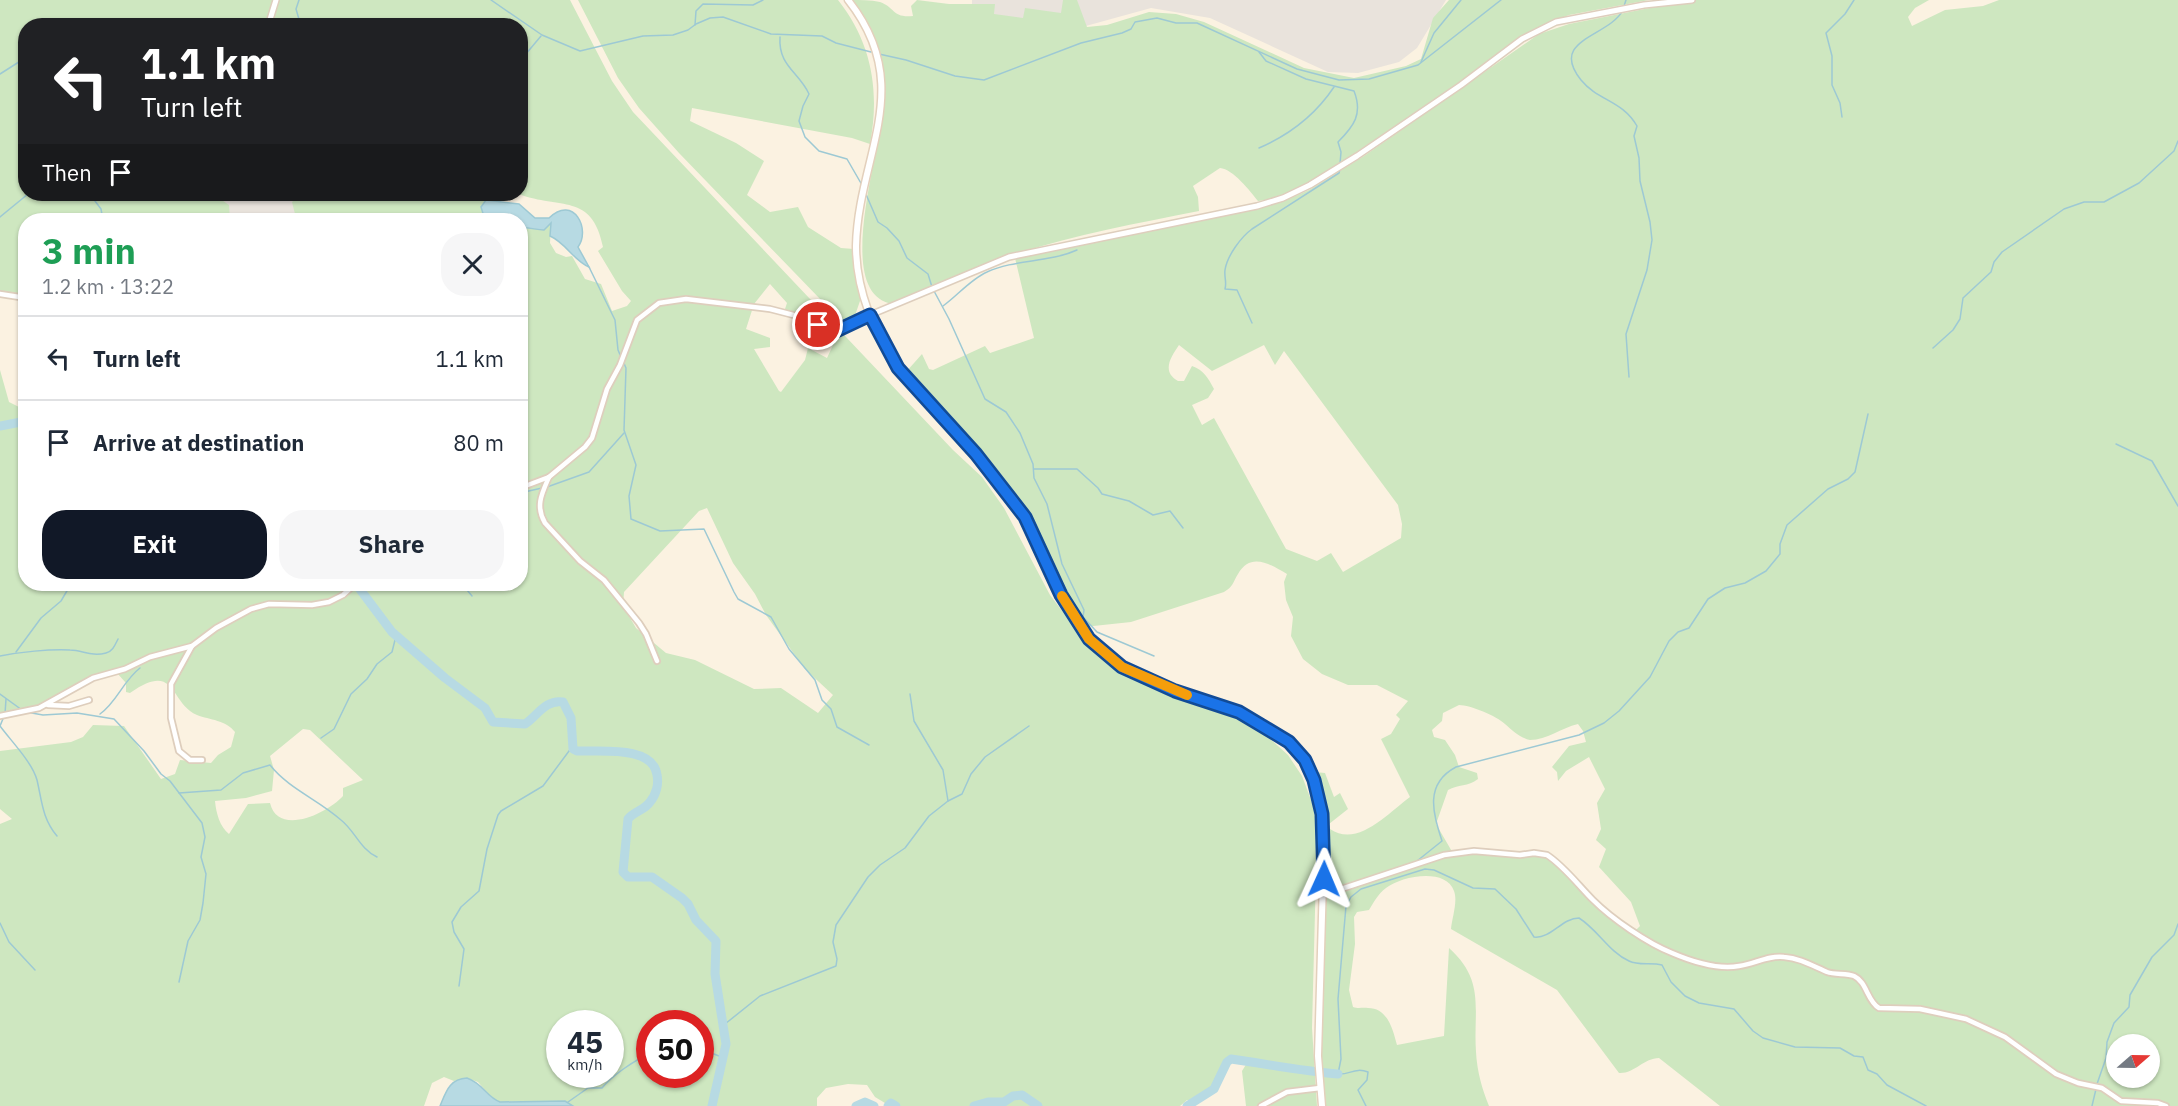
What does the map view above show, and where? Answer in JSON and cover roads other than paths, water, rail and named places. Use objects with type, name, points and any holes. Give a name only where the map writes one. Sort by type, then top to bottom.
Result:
[{"type":"main road","points":[[848,0],[859,16],[878,59],[881,90],[879,125],[859,218],[856,247],[860,281],[870,315],[898,368],[976,454],[1025,517],[1061,595],[1089,639],[1122,667],[1175,691],[1239,712],[1289,742],[1305,760],[1314,780],[1322,814],[1324,846],[1319,982],[1322,1106]]},
{"type":"street","points":[[270,18],[276,0]]},
{"type":"street","points":[[528,485],[549,477],[571,460],[592,438],[607,389],[620,365],[637,320],[659,303],[686,298],[770,309],[801,317],[834,332],[1009,257],[1257,206],[1283,198],[1357,156],[1461,85],[1522,39],[1556,22],[1644,5],[1692,0]]},
{"type":"street","points":[[0,294],[18,297]]},
{"type":"street","points":[[549,477],[539,503],[541,516],[545,523],[580,561],[604,580],[639,623],[657,661]]},
{"type":"street","points":[[48,705],[93,678],[125,669],[150,657],[192,646],[216,628],[251,609],[269,604],[312,605],[329,602],[347,591]]},
{"type":"street","points":[[192,646],[172,680],[171,718],[179,751],[190,760],[202,760]]},
{"type":"street","points":[[0,716],[48,705],[69,706],[89,700]]},
{"type":"street","points":[[1323,895],[1444,855],[1474,851],[1547,855],[1604,909],[1650,941],[1672,953],[1709,965],[1727,968],[1767,957],[1784,957],[1809,963],[1829,973],[1853,976],[1859,979],[1871,1000],[1879,1008],[1920,1009],[1966,1019],[2005,1038],[2056,1074],[2078,1083],[2102,1088],[2121,1101],[2166,1106]]},
{"type":"street","points":[[1261,1106],[1287,1092],[1320,1088]]},
{"type":"water","points":[[485,201],[519,204],[535,218],[549,218],[566,210],[573,212],[581,224],[582,240],[578,247],[589,267],[550,236],[551,223],[544,230],[528,228],[528,213],[483,213],[481,207]]},
{"type":"water","points":[[467,1078],[500,1102],[565,1101],[573,1106],[440,1106],[446,1091],[452,1084]]},
{"type":"waterway","points":[[299,0],[296,9],[299,18]]},
{"type":"waterway","points":[[491,0],[517,18]]},
{"type":"waterway","points":[[695,25],[696,11],[703,4],[753,5],[763,0]]},
{"type":"waterway","points":[[1421,62],[1434,33],[1461,0]]},
{"type":"waterway","points":[[879,54],[955,76],[984,80],[1081,43],[1122,33],[1131,29],[1135,22],[1157,18],[1176,23],[1197,23],[1297,69],[1339,80],[1369,79],[1418,65],[1501,0]]},
{"type":"waterway","points":[[1624,6],[1626,0]]},
{"type":"waterway","points":[[1842,117],[1840,103],[1832,85],[1832,56],[1826,33],[1845,14],[1854,0]]},
{"type":"waterway","points":[[1623,10],[1606,27],[1576,47],[1572,56],[1573,66],[1581,80],[1624,111],[1637,126],[1634,136],[1652,240],[1647,270],[1626,334],[1629,377]]},
{"type":"waterway","points":[[528,25],[542,35],[580,51],[643,36],[673,35],[710,18],[723,17],[771,34],[822,36],[836,43],[871,52]]},
{"type":"waterway","points":[[528,51],[541,36]]},
{"type":"waterway","points":[[780,37],[782,55],[809,94],[799,121],[805,137],[819,151],[847,159],[862,185]]},
{"type":"waterway","points":[[1259,52],[1266,61],[1306,79],[1354,91],[1358,106],[1357,113],[1349,131],[1338,142],[1341,152],[1340,164]]},
{"type":"waterway","points":[[0,74],[18,63]]},
{"type":"waterway","points":[[1259,148],[1281,137],[1301,123],[1334,87]]},
{"type":"waterway","points":[[1933,348],[1953,330],[1960,319],[1963,298],[1991,272],[1994,262],[2002,252],[2064,209],[2084,202],[2104,202],[2139,183],[2174,151],[2178,141]]},
{"type":"waterway","points":[[1252,323],[1237,290],[1225,289],[1225,270],[1232,253],[1248,232],[1339,173],[1340,169]]},
{"type":"waterway","points":[[865,192],[878,222],[899,241],[907,258],[928,274],[932,287]]},
{"type":"waterway","points":[[0,217],[19,201]]},
{"type":"waterway","points":[[95,201],[102,213]]},
{"type":"waterway","points":[[943,306],[987,272],[1077,250]]},
{"type":"waterway","points":[[589,267],[615,320],[618,350],[621,357]]},
{"type":"waterway","points":[[934,291],[985,399],[1006,412],[1020,433],[1033,464],[1034,478],[1047,504],[1062,564],[1084,610],[1083,617],[1097,632],[1154,656]]},
{"type":"waterway","points":[[623,361],[626,368],[624,430],[636,465],[629,496],[631,519],[660,531],[704,529],[738,599],[771,617],[789,649],[815,680],[822,700],[831,709],[837,727],[869,745]]},
{"type":"waterway","points":[[1417,861],[1442,841],[1434,810],[1434,800],[1439,782],[1446,774],[1456,767],[1579,735],[1604,723],[1619,711],[1650,677],[1669,641],[1678,632],[1689,628],[1708,599],[1725,588],[1745,583],[1766,571],[1780,554],[1780,544],[1787,525],[1828,489],[1848,479],[1855,472],[1868,414]]},
{"type":"waterway","points":[[0,426],[18,423]]},
{"type":"waterway","points":[[547,487],[589,472],[624,433]]},
{"type":"waterway","points":[[2116,444],[2152,461],[2178,506]]},
{"type":"waterway","points":[[1034,469],[1077,469],[1102,494],[1129,501],[1153,515],[1170,511],[1183,528]]},
{"type":"waterway","points":[[528,491],[542,488]]},
{"type":"waterway","points":[[16,652],[41,618],[61,601],[67,591]]},
{"type":"waterway","points":[[361,591],[392,632],[445,678],[485,708],[493,722],[525,724],[552,703],[563,702],[571,718],[573,749],[636,754],[653,765],[658,782],[654,796],[648,805],[628,819],[623,872],[628,877],[652,877],[682,898],[688,904],[696,920],[716,941],[715,974],[726,1044],[712,1106]]},
{"type":"waterway","points":[[468,591],[472,596]]},
{"type":"waterway","points":[[321,738],[334,729],[351,694],[367,679],[377,664],[392,652],[396,636]]},
{"type":"waterway","points":[[0,656],[53,650],[75,650],[101,654],[114,648],[118,639]]},
{"type":"waterway","points":[[100,714],[140,668]]},
{"type":"waterway","points":[[0,694],[22,710]]},
{"type":"waterway","points":[[910,694],[914,721],[943,770],[948,801]]},
{"type":"waterway","points":[[6,699],[5,714],[0,726],[34,773],[45,816],[57,836]]},
{"type":"waterway","points":[[26,712],[43,715],[77,713],[114,719],[144,751],[161,774],[170,781],[202,823],[205,837],[201,857],[206,874],[203,903],[200,920],[188,941],[179,982]]},
{"type":"waterway","points":[[725,1024],[760,996],[836,966],[837,959],[833,942],[836,925],[868,877],[880,865],[905,848],[929,816],[948,801],[962,794],[971,774],[985,757],[1029,726]]},
{"type":"waterway","points":[[459,986],[464,949],[454,932],[452,922],[461,907],[479,891],[487,849],[498,815],[543,786],[572,747]]},
{"type":"waterway","points":[[179,793],[221,790],[243,773],[270,765],[295,788],[341,820],[362,845],[377,857]]},
{"type":"waterway","points":[[1366,1106],[1358,1090],[1367,1080],[1368,1072],[1360,1070],[1338,1074],[1341,1059],[1338,999],[1346,906],[1351,897],[1361,889],[1425,869],[1434,870],[1473,888],[1495,889],[1516,909],[1534,937],[1546,935],[1567,921],[1579,918],[1609,947],[1629,961],[1662,965],[1671,982],[1685,996],[1699,1003],[1734,1009],[1753,1031],[1763,1038],[1795,1047],[1840,1048],[1854,1056],[1863,1057],[1868,1070],[1877,1074],[1887,1085],[1926,1106]]},
{"type":"waterway","points":[[0,923],[9,942],[35,970]]},
{"type":"waterway","points":[[2097,1084],[2114,1023],[2129,1007],[2130,995],[2152,957],[2174,935],[2178,924]]},
{"type":"waterway","points":[[714,1054],[724,1058]]},
{"type":"waterway","points":[[1187,1106],[1214,1089],[1227,1062],[1231,1059],[1338,1074]]},
{"type":"waterway","points":[[568,1102],[588,1088],[602,1088],[611,1078],[636,1061]]},
{"type":"waterway","points":[[2092,1106],[2096,1089]]},
{"type":"waterway","points":[[974,1106],[988,1102],[1004,1102],[1013,1096],[1022,1095],[1038,1106]]},
{"type":"waterway","points":[[856,1106],[865,1102],[874,1106]]},
{"type":"waterway","points":[[888,1106],[891,1103],[896,1106]]}]
